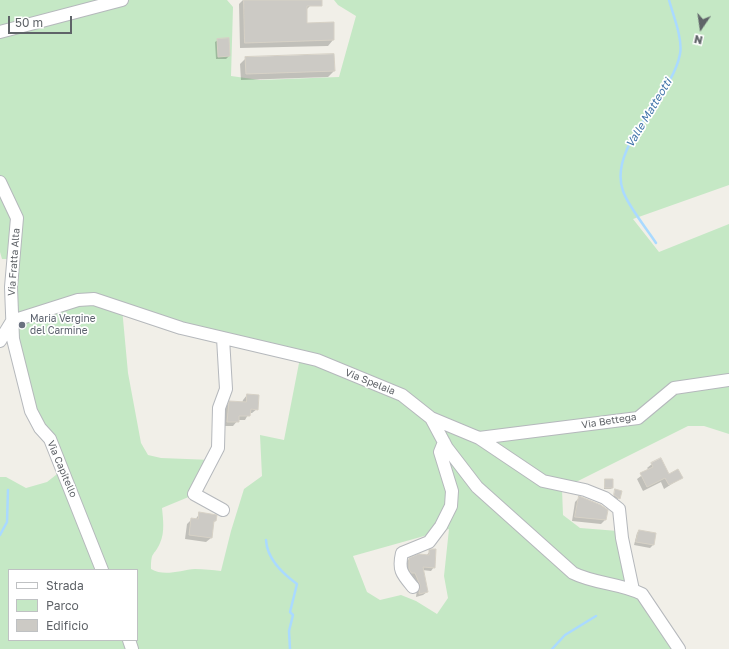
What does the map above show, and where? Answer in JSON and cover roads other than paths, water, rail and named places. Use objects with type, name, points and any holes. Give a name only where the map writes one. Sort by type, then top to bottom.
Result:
[{"type":"street","points":[[0,32],[122,0]]},
{"type":"street","name":"Via Fratta Alta","points":[[0,182],[17,218],[11,287],[12,321]]},
{"type":"street","name":"Via Spelaia","points":[[12,321],[78,300],[94,299],[181,328],[317,360],[402,395],[431,418],[459,465],[478,487],[564,566],[583,578],[633,590],[642,594],[679,649]]},
{"type":"street","points":[[0,340],[12,321]]},
{"type":"street","name":"Via Capitello","points":[[12,321],[13,339],[31,411],[40,428],[50,439],[102,569]]},
{"type":"street","points":[[223,338],[226,389],[219,408],[218,448],[194,494],[223,510]]},
{"type":"street","name":"Via Bettega","points":[[478,438],[638,418],[674,388],[729,380]]},
{"type":"street","points":[[431,418],[478,438],[543,482],[585,490],[606,498],[618,509],[622,538],[633,590]]},
{"type":"street","points":[[413,587],[404,577],[399,565],[402,553],[428,542],[441,526],[451,506],[452,491],[440,452],[444,442]]},
{"type":"waterway","name":"Valle Matteotti","points":[[656,243],[625,197],[621,174],[624,157],[632,139],[675,71],[680,54],[681,48],[679,34],[669,0]]},
{"type":"waterway","points":[[0,535],[7,522],[8,490]]},
{"type":"waterway","points":[[266,540],[269,553],[276,565],[297,584],[290,612],[293,615],[289,631],[290,649]]},
{"type":"waterway","points":[[552,649],[565,635],[596,616]]},
{"type":"place","name":"Maria Vergine del Carmine","points":[[22,325]]}]
